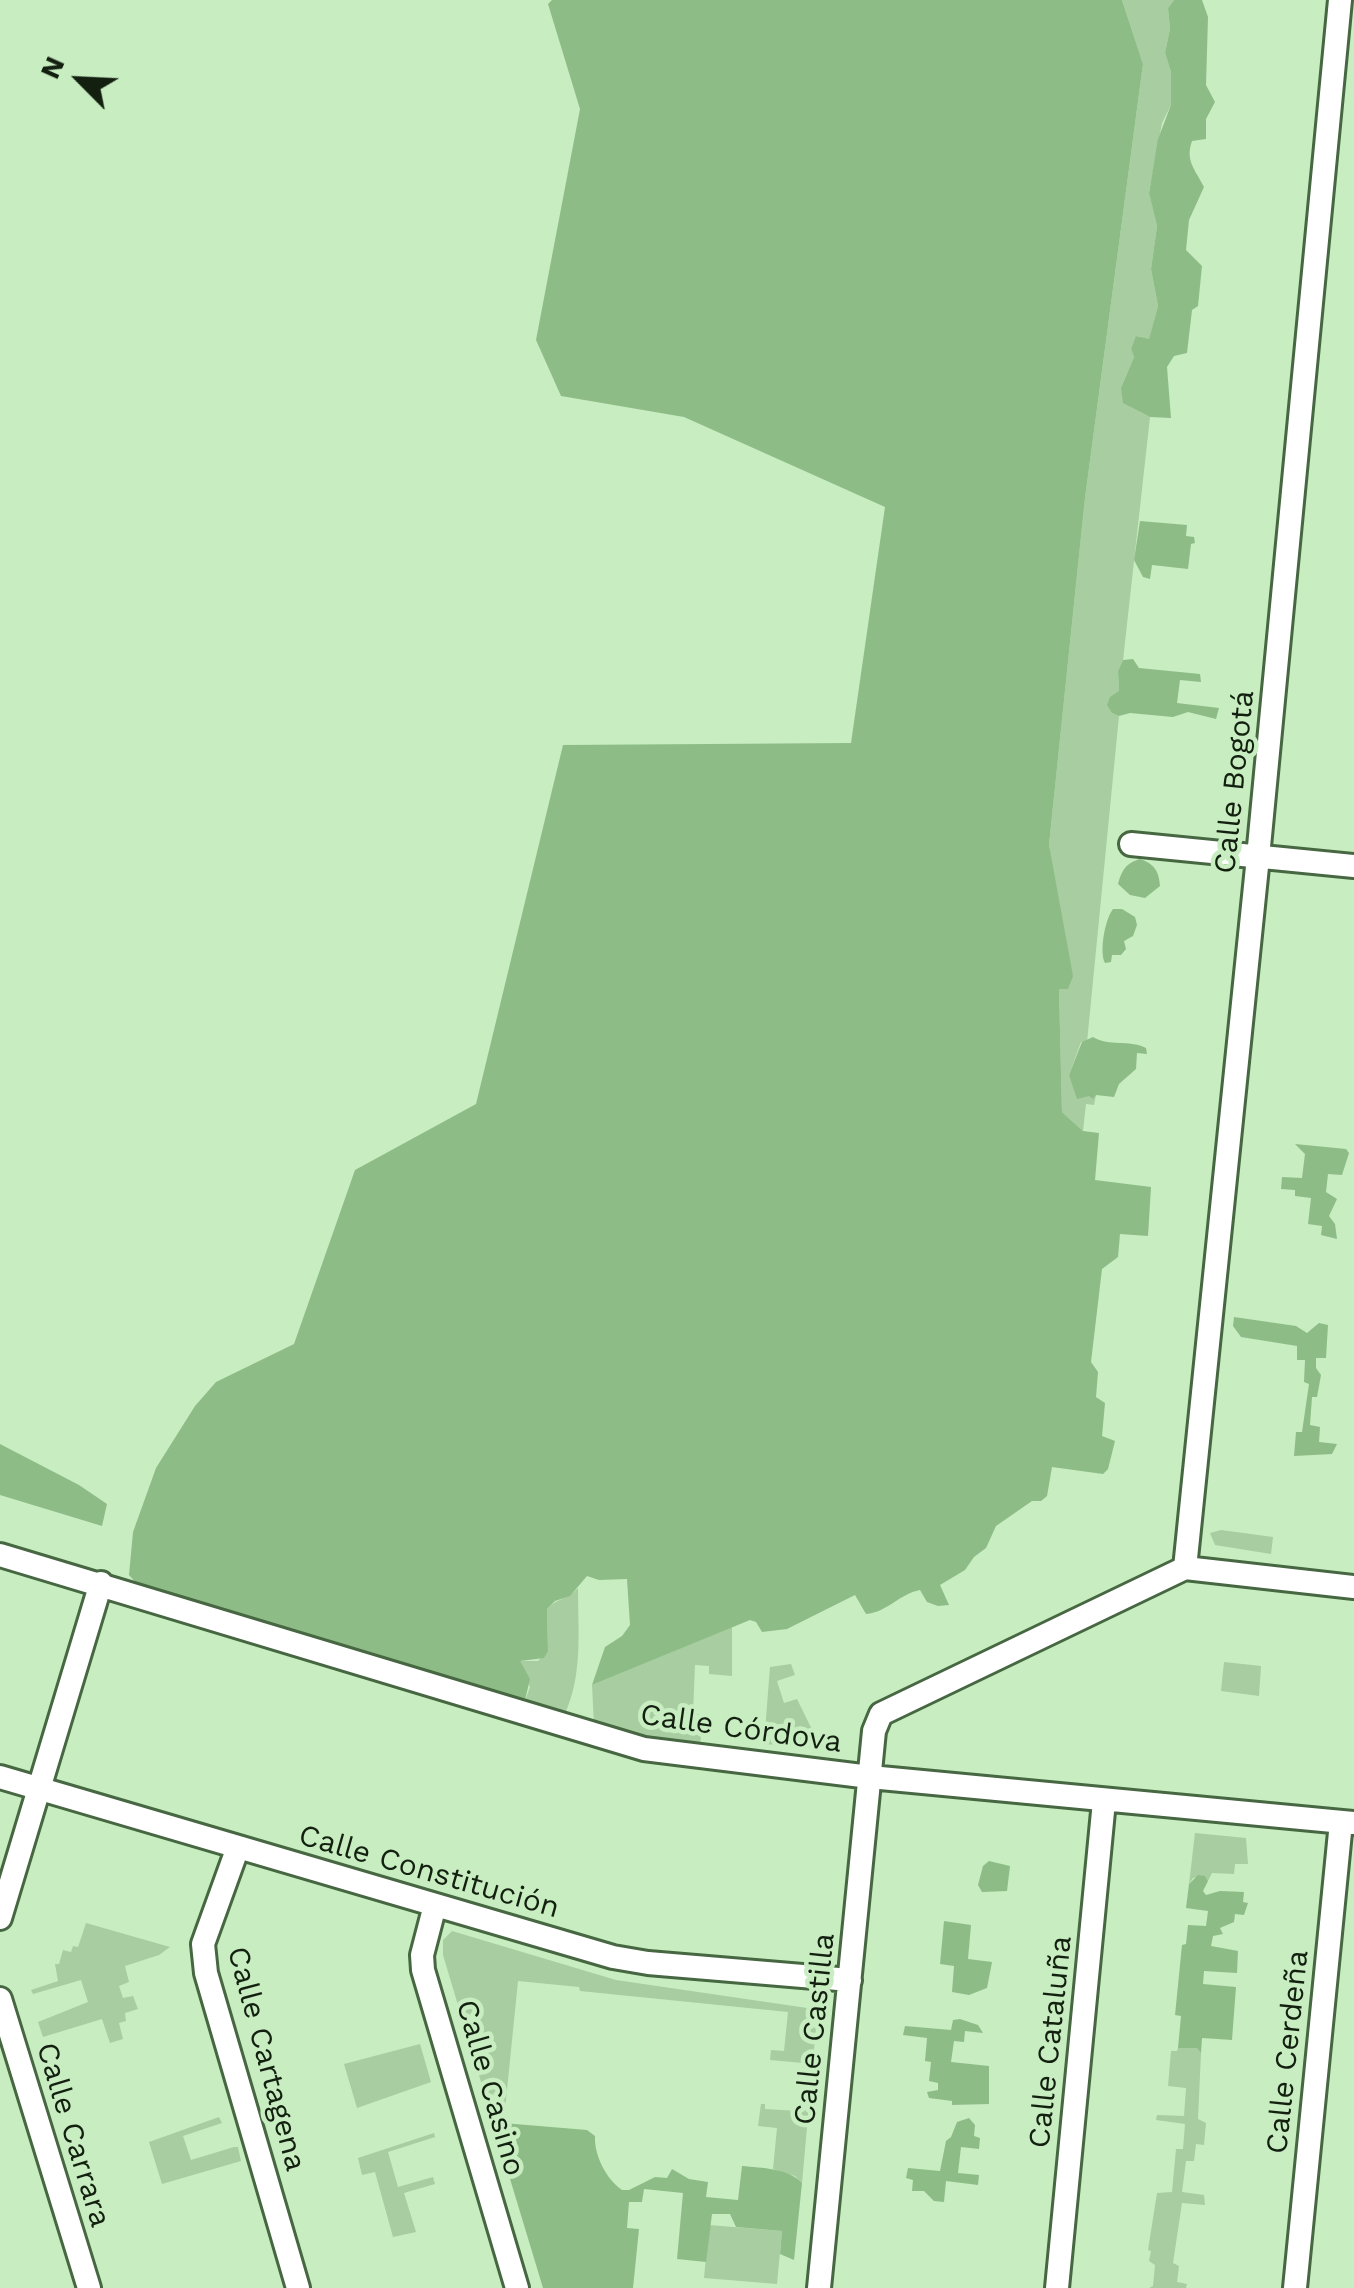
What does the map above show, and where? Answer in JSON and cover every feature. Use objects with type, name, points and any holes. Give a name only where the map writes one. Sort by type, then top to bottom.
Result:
[{"type":"street","name":"Calle Bogotá","points":[[1184,1568],[1258,856],[1340,0]]},
{"type":"street","points":[[1131,844],[1354,866]]},
{"type":"street","name":"Calle Córdova","points":[[0,1554],[644,1749],[870,1777],[874,1731],[881,1714],[1184,1568]]},
{"type":"street","points":[[1184,1568],[1354,1587]]},
{"type":"street","points":[[0,1918],[102,1583]]},
{"type":"street","name":"Calle Constitución","points":[[0,1777],[612,1956],[648,1963],[850,1980]]},
{"type":"street","points":[[870,1777],[1348,1823]]},
{"type":"street","name":"Calle Castilla","points":[[820,2288],[870,1777]]},
{"type":"street","name":"Calle Cataluña","points":[[1057,2288],[1104,1801]]},
{"type":"street","name":"Calle Cerdeña","points":[[1295,2288],[1348,1823]]},
{"type":"street","name":"Calle Cartagena","points":[[238,1847],[202,1944],[206,1972],[298,2288]]},
{"type":"street","name":"Calle Casino","points":[[435,1905],[422,1955],[423,1970],[518,2288]]},
{"type":"street","name":"Calle Carrara","points":[[0,1999],[88,2288]]},
{"type":"green space","points":[[552,0],[1122,0],[1143,64],[1085,498],[1049,845],[1073,976],[1068,989],[1059,989],[1062,1112],[1083,1131],[1099,1133],[1095,1180],[1151,1187],[1148,1236],[1120,1234],[1118,1257],[1102,1269],[1091,1362],[1098,1372],[1096,1397],[1105,1403],[1102,1436],[1115,1441],[1108,1469],[1103,1474],[1052,1467],[1047,1496],[1032,1501],[996,1526],[986,1548],[965,1570],[940,1585],[949,1605],[927,1602],[920,1590],[866,1614],[855,1595],[787,1629],[762,1632],[750,1620],[592,1685],[605,1647],[630,1625],[627,1579],[599,1580],[587,1576],[570,1596],[555,1601],[547,1609],[548,1651],[544,1658],[520,1661],[530,1679],[525,1700],[136,1583],[129,1575],[133,1532],[156,1468],[195,1406],[216,1382],[294,1344],[355,1170],[476,1104],[563,745],[851,743],[885,507],[684,417],[561,396],[536,340],[580,109],[548,4]]},
{"type":"green space","points":[[1122,0],[1174,0],[1168,8],[1170,29],[1165,53],[1171,72],[1171,105],[1162,123],[1149,192],[1157,226],[1151,269],[1158,306],[1149,340],[1137,336],[1131,349],[1134,357],[1121,388],[1131,407],[1150,417],[1123,660],[1112,713],[1119,716],[1087,1042],[1081,1042],[1069,1075],[1089,1096],[1096,1095],[1094,1105],[1086,1104],[1083,1131],[1062,1112],[1059,989],[1068,989],[1049,845],[1085,498],[1143,64]]},
{"type":"green space","points":[[1174,0],[1202,0],[1208,17],[1206,85],[1215,102],[1206,119],[1206,139],[1192,141],[1190,148],[1192,165],[1204,187],[1189,220],[1186,250],[1202,266],[1187,353],[1174,356],[1167,367],[1171,418],[1150,417],[1123,403],[1121,388],[1134,357],[1131,349],[1136,336],[1149,339],[1158,306],[1151,269],[1157,226],[1149,193],[1158,139],[1171,105],[1171,72],[1165,53],[1170,29],[1168,8]]},
{"type":"green space","points":[[1140,521],[1187,525],[1186,536],[1194,537],[1195,543],[1191,544],[1188,569],[1152,565],[1150,579],[1143,577],[1134,560]]},
{"type":"green space","points":[[1133,659],[1139,668],[1200,674],[1201,682],[1180,680],[1177,703],[1219,708],[1216,719],[1188,712],[1173,717],[1112,713],[1107,705],[1119,691],[1118,671],[1123,660]]},
{"type":"green space","points":[[1140,859],[1153,866],[1160,886],[1145,898],[1130,895],[1118,884],[1125,868]]},
{"type":"green space","points":[[1113,909],[1122,909],[1135,917],[1137,925],[1133,936],[1124,941],[1126,949],[1121,955],[1112,955],[1111,962],[1105,963],[1104,936]]},
{"type":"green space","points":[[1093,1037],[1139,1045],[1146,1048],[1147,1054],[1137,1053],[1136,1069],[1119,1084],[1114,1097],[1077,1099],[1069,1075],[1082,1042]]},
{"type":"green space","points":[[1295,1144],[1346,1149],[1349,1153],[1342,1175],[1328,1174],[1326,1192],[1337,1199],[1329,1216],[1335,1224],[1337,1239],[1321,1235],[1322,1226],[1308,1224],[1311,1198],[1295,1196],[1295,1190],[1281,1189],[1282,1177],[1302,1178],[1305,1154]]},
{"type":"green space","points":[[1234,1317],[1296,1326],[1307,1333],[1319,1323],[1328,1325],[1326,1358],[1316,1358],[1321,1375],[1317,1397],[1312,1397],[1310,1425],[1320,1427],[1319,1442],[1337,1444],[1332,1454],[1294,1456],[1309,1384],[1304,1382],[1305,1360],[1297,1360],[1297,1346],[1241,1337],[1233,1326]]},
{"type":"green space","points":[[0,1444],[107,1504],[102,1526],[0,1495]]},
{"type":"green space","points":[[1221,1530],[1273,1537],[1271,1554],[1215,1545],[1210,1533]]},
{"type":"green space","points":[[578,1588],[577,1669],[564,1716],[524,1704],[530,1687],[519,1661],[538,1661],[548,1650],[547,1609]]},
{"type":"green space","points":[[732,1627],[732,1676],[709,1674],[709,1666],[695,1665],[693,1713],[704,1715],[700,1744],[650,1740],[594,1725],[592,1685]]},
{"type":"green space","points":[[1224,1662],[1261,1666],[1259,1696],[1221,1691]]},
{"type":"green space","points":[[791,1664],[795,1675],[777,1681],[784,1703],[797,1699],[821,1748],[764,1744],[770,1667]]},
{"type":"green space","points":[[1195,1833],[1246,1838],[1248,1864],[1235,1864],[1234,1874],[1212,1873],[1208,1881],[1205,1876],[1193,1878],[1189,1884]]},
{"type":"green space","points":[[989,1861],[1010,1866],[1007,1891],[982,1892],[978,1885],[983,1866]]},
{"type":"green space","points":[[1198,1875],[1208,1881],[1203,1891],[1206,1895],[1244,1892],[1243,1902],[1248,1903],[1244,1915],[1235,1914],[1234,1922],[1220,1928],[1223,1934],[1213,1936],[1211,1946],[1238,1951],[1237,1973],[1204,1971],[1203,1984],[1236,1987],[1232,2040],[1202,2038],[1201,2053],[1197,2048],[1178,2048],[1181,2016],[1175,2015],[1182,1945],[1186,1944],[1188,1925],[1206,1926],[1208,1911],[1186,1908],[1189,1884]]},
{"type":"green space","points":[[944,1921],[971,1925],[968,1959],[992,1962],[987,1988],[969,1995],[952,1992],[954,1966],[940,1964]]},
{"type":"green space","points":[[86,1923],[170,1947],[159,1955],[125,1966],[129,1982],[119,1986],[123,1998],[133,1996],[138,2009],[125,2013],[126,2021],[119,2023],[123,2039],[110,2043],[102,2019],[43,2037],[38,2022],[88,2002],[81,1980],[33,1994],[31,1990],[58,1981],[55,1964],[59,1964],[63,1950],[71,1952],[73,1946],[78,1947]]},
{"type":"green space","points":[[452,1931],[616,1980],[814,2009],[817,2016],[802,2183],[795,2176],[773,2169],[777,2128],[758,2126],[761,2104],[765,2104],[765,2109],[798,2111],[803,2063],[770,2060],[771,2050],[784,2051],[788,2012],[580,1991],[579,1987],[518,1981],[501,2149],[443,1955],[443,1940]]},
{"type":"green space","points":[[953,2020],[978,2025],[983,2033],[965,2031],[964,2042],[954,2041],[951,2062],[989,2066],[989,2104],[952,2105],[952,2101],[929,2098],[927,2092],[938,2090],[938,2083],[929,2081],[931,2062],[925,2061],[927,2038],[903,2035],[905,2026],[951,2030]]},
{"type":"green space","points":[[420,2044],[431,2082],[357,2108],[344,2064]]},
{"type":"green space","points":[[1198,2048],[1201,2053],[1198,2119],[1206,2123],[1204,2145],[1196,2144],[1194,2161],[1186,2161],[1182,2192],[1204,2195],[1205,2205],[1182,2203],[1173,2263],[1179,2266],[1177,2282],[1187,2284],[1186,2288],[1149,2288],[1153,2286],[1155,2265],[1149,2261],[1148,2250],[1157,2193],[1172,2192],[1176,2149],[1183,2149],[1185,2124],[1156,2120],[1157,2115],[1184,2116],[1186,2088],[1168,2086],[1171,2051]]},
{"type":"green space","points":[[219,2117],[222,2123],[183,2136],[191,2160],[238,2147],[241,2161],[162,2184],[149,2142]]},
{"type":"green space","points":[[969,2118],[975,2125],[974,2136],[980,2138],[979,2149],[961,2147],[958,2173],[979,2175],[978,2185],[946,2181],[944,2202],[934,2201],[924,2191],[912,2191],[913,2180],[906,2178],[908,2168],[940,2171],[946,2141],[957,2122]]},
{"type":"green space","points":[[503,2123],[587,2130],[595,2136],[606,2173],[622,2190],[655,2177],[667,2178],[672,2169],[689,2179],[708,2182],[706,2197],[738,2200],[742,2166],[790,2174],[802,2183],[794,2260],[780,2254],[782,2231],[736,2227],[730,2214],[712,2214],[706,2262],[677,2259],[683,2193],[644,2189],[642,2202],[629,2202],[627,2228],[639,2229],[633,2288],[543,2288],[501,2149]]},
{"type":"green space","points":[[434,2133],[435,2137],[388,2152],[398,2187],[433,2177],[435,2184],[404,2193],[416,2232],[393,2237],[375,2172],[362,2175],[358,2158]]},
{"type":"green space","points":[[709,2225],[782,2231],[777,2284],[704,2278]]}]
